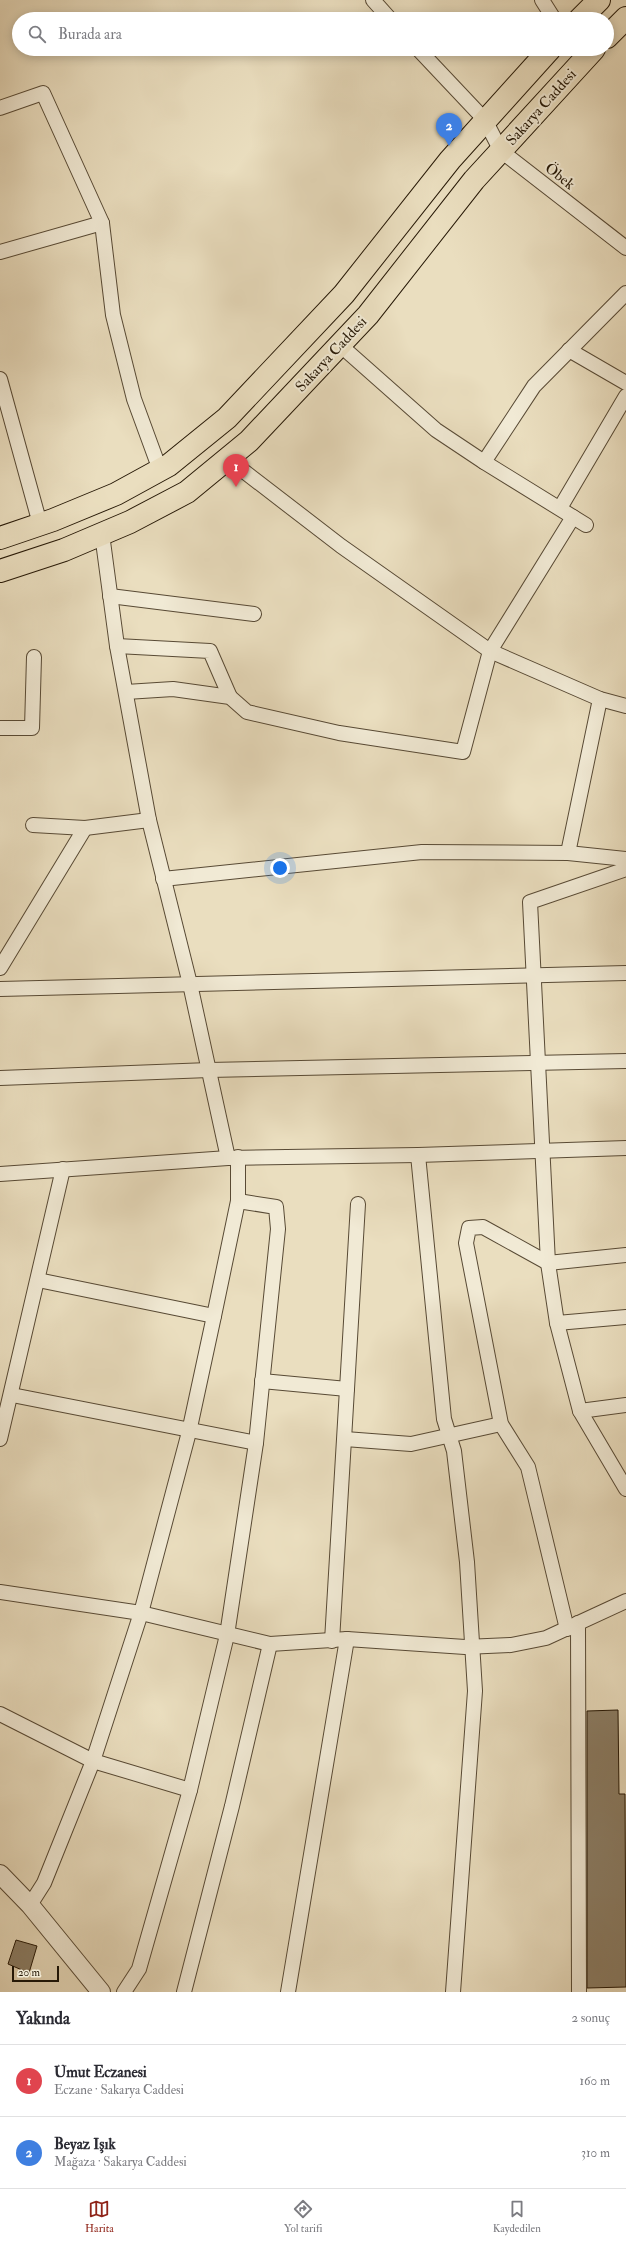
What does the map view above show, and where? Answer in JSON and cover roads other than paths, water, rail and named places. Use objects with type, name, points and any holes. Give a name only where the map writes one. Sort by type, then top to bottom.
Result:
[{"type":"main road","points":[[587,12],[599,0]]},
{"type":"main road","points":[[614,30],[626,18]]},
{"type":"main road","name":"Sakarya Caddesi","points":[[0,538],[116,494],[169,465],[228,418],[344,294],[450,160],[544,56]]},
{"type":"main road","name":"Sakarya Caddesi","points":[[0,571],[64,550],[130,522],[187,492],[249,441],[368,315],[474,180],[588,56]]},
{"type":"street","points":[[372,0],[383,12]]},
{"type":"street","points":[[542,0],[550,12]]},
{"type":"street","name":"Öbek","points":[[425,56],[485,120],[500,151],[626,248]]},
{"type":"street","points":[[0,108],[43,93],[102,223],[113,315],[134,399],[160,470]]},
{"type":"street","points":[[0,252],[102,223]]},
{"type":"street","points":[[484,462],[534,386],[626,292]]},
{"type":"street","points":[[340,345],[436,430],[484,462],[586,525]]},
{"type":"street","points":[[569,350],[626,383]]},
{"type":"street","points":[[0,379],[40,524]]},
{"type":"street","points":[[560,508],[626,396]]},
{"type":"street","points":[[228,459],[341,546],[490,651],[600,699],[626,706]]},
{"type":"street","points":[[117,646],[210,651],[230,697],[247,712],[339,733],[463,752],[490,651],[573,517]]},
{"type":"street","points":[[30,1905],[44,1883],[93,1762],[141,1613],[189,1432],[238,1201],[233,1158],[209,1070],[190,984],[149,820],[117,646],[102,534]]},
{"type":"street","points":[[110,596],[254,614]]},
{"type":"street","points":[[0,728],[32,728],[34,657]]},
{"type":"street","points":[[126,692],[172,689],[230,697]]},
{"type":"street","points":[[568,853],[600,699]]},
{"type":"street","points":[[33,826],[85,828],[149,820]]},
{"type":"street","points":[[0,968],[85,828]]},
{"type":"street","points":[[163,879],[422,852],[568,853],[626,859]]},
{"type":"street","points":[[626,869],[530,902],[548,1263],[557,1323],[580,1411],[626,1489]]},
{"type":"street","points":[[0,990],[626,973]]},
{"type":"street","points":[[0,1078],[209,1070],[626,1061]]},
{"type":"street","points":[[0,1174],[233,1158],[418,1155],[626,1148]]},
{"type":"street","points":[[418,1155],[444,1419],[450,1436],[467,1562],[475,1691],[454,1992]]},
{"type":"street","points":[[0,1439],[12,1395],[63,1169]]},
{"type":"street","points":[[124,1992],[139,1969],[190,1790],[227,1635],[256,1444],[278,1229],[276,1207],[238,1201]]},
{"type":"street","points":[[332,1641],[346,1439],[347,1389],[358,1204]]},
{"type":"street","points":[[579,1992],[573,1626],[528,1467],[501,1424],[466,1243],[470,1228],[483,1227],[548,1263],[626,1255]]},
{"type":"street","points":[[38,1280],[214,1316]]},
{"type":"street","points":[[557,1323],[626,1317]]},
{"type":"street","points":[[262,1381],[347,1389]]},
{"type":"street","points":[[12,1395],[189,1432],[256,1444]]},
{"type":"street","points":[[580,1411],[626,1405]]},
{"type":"street","points":[[346,1439],[411,1444],[501,1424]]},
{"type":"street","points":[[0,1592],[141,1613],[227,1635],[270,1644],[347,1639],[472,1647],[511,1645],[546,1638],[626,1601]]},
{"type":"street","points":[[288,1992],[347,1639]]},
{"type":"street","points":[[184,1992],[230,1813],[270,1644]]},
{"type":"street","points":[[0,1714],[93,1762],[190,1790]]},
{"type":"street","points":[[0,1874],[30,1905],[101,1992]]},
{"type":"place","name":"Beyaz Işık","points":[[449,146]]},
{"type":"place","name":"Umut Eczanesi","points":[[236,487]]}]
